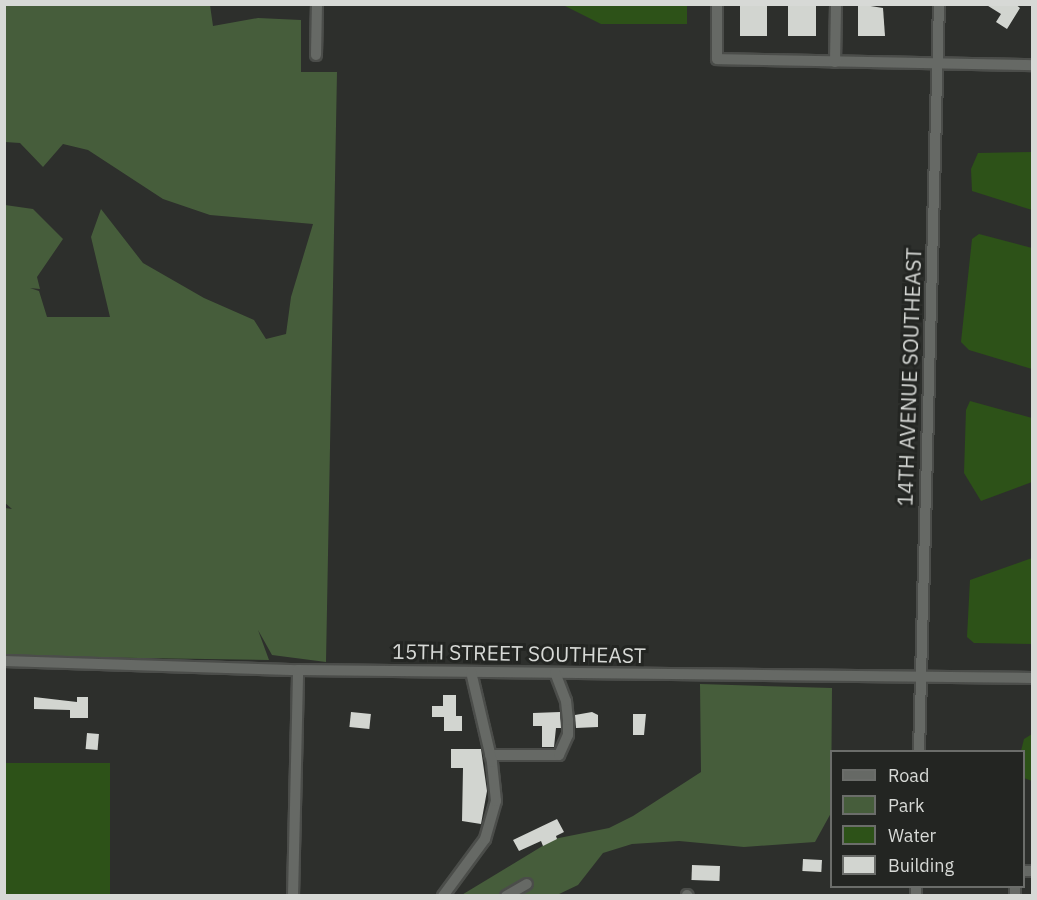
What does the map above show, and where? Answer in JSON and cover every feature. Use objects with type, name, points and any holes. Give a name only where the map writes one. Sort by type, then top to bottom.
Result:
[{"type":"street","points":[[316,55],[318,4]]},
{"type":"street","points":[[717,4],[717,59],[1032,65]]},
{"type":"street","points":[[835,62],[836,4]]},
{"type":"street","name":"14TH AVENUE SOUTHEAST","points":[[919,750],[939,4]]},
{"type":"street","name":"15TH STREET SOUTHEAST","points":[[4,661],[298,670],[1032,678]]},
{"type":"street","points":[[293,896],[298,670]]},
{"type":"street","points":[[443,896],[485,839],[493,821],[496,801],[490,755],[471,672]]},
{"type":"street","points":[[490,755],[560,755],[568,735],[568,720],[566,701],[555,673]]},
{"type":"street","points":[[506,896],[527,884]]},
{"type":"green space","points":[[5,4],[210,5],[213,26],[258,18],[301,20],[301,72],[337,72],[326,662],[272,655],[258,630],[269,660],[5,656],[5,508],[12,509],[4,502],[5,205],[33,209],[63,239],[37,277],[40,289],[30,288],[39,291],[47,317],[110,317],[91,237],[101,209],[143,263],[204,298],[254,320],[266,339],[286,334],[291,297],[313,224],[210,215],[163,199],[88,150],[63,144],[43,167],[20,143],[5,142]]},
{"type":"green space","points":[[700,684],[832,688],[830,815],[815,842],[744,847],[679,841],[632,844],[603,853],[578,885],[557,895],[460,896],[554,839],[609,828],[633,816],[701,772]]},
{"type":"water","points":[[563,5],[687,5],[687,24],[601,24]]},
{"type":"water","points":[[1032,152],[1032,210],[972,191],[971,169],[978,153]]},
{"type":"water","points":[[979,234],[1032,248],[1032,369],[969,350],[961,342],[972,239]]},
{"type":"water","points":[[970,401],[1032,418],[1032,482],[981,501],[964,473],[966,410]]},
{"type":"water","points":[[1032,558],[1032,644],[974,643],[967,637],[970,580]]},
{"type":"water","points":[[1032,734],[1032,781],[1025,778],[1025,750],[1021,750],[1024,739]]},
{"type":"water","points":[[5,763],[110,763],[110,895],[5,895]]},
{"type":"building","points":[[740,4],[767,4],[767,36],[740,36]]},
{"type":"building","points":[[788,4],[816,4],[816,36],[788,36]]},
{"type":"building","points":[[858,4],[883,8],[885,36],[858,36]]},
{"type":"building","points":[[985,4],[1015,4],[1020,8],[1007,29],[996,22],[1001,14]]},
{"type":"building","points":[[443,695],[456,695],[456,716],[462,716],[462,731],[444,731],[444,717],[432,717],[432,706],[443,706]]},
{"type":"building","points":[[34,697],[77,702],[77,697],[88,697],[88,718],[70,718],[70,710],[34,709]]},
{"type":"building","points":[[351,712],[371,714],[369,729],[349,727]]},
{"type":"building","points":[[560,712],[561,728],[556,728],[554,747],[542,747],[542,726],[533,726],[533,713]]},
{"type":"building","points":[[592,712],[598,715],[598,727],[576,728],[575,715]]},
{"type":"building","points":[[633,714],[646,714],[644,735],[633,735]]},
{"type":"building","points":[[87,733],[99,734],[98,750],[86,749]]},
{"type":"building","points":[[451,749],[481,749],[487,791],[481,824],[462,821],[463,768],[451,768]]},
{"type":"building","points":[[557,819],[564,832],[556,836],[557,839],[543,846],[541,841],[519,851],[513,840]]},
{"type":"building","points":[[803,859],[822,860],[821,872],[802,871]]},
{"type":"building","points":[[692,865],[720,866],[719,881],[691,880]]}]
